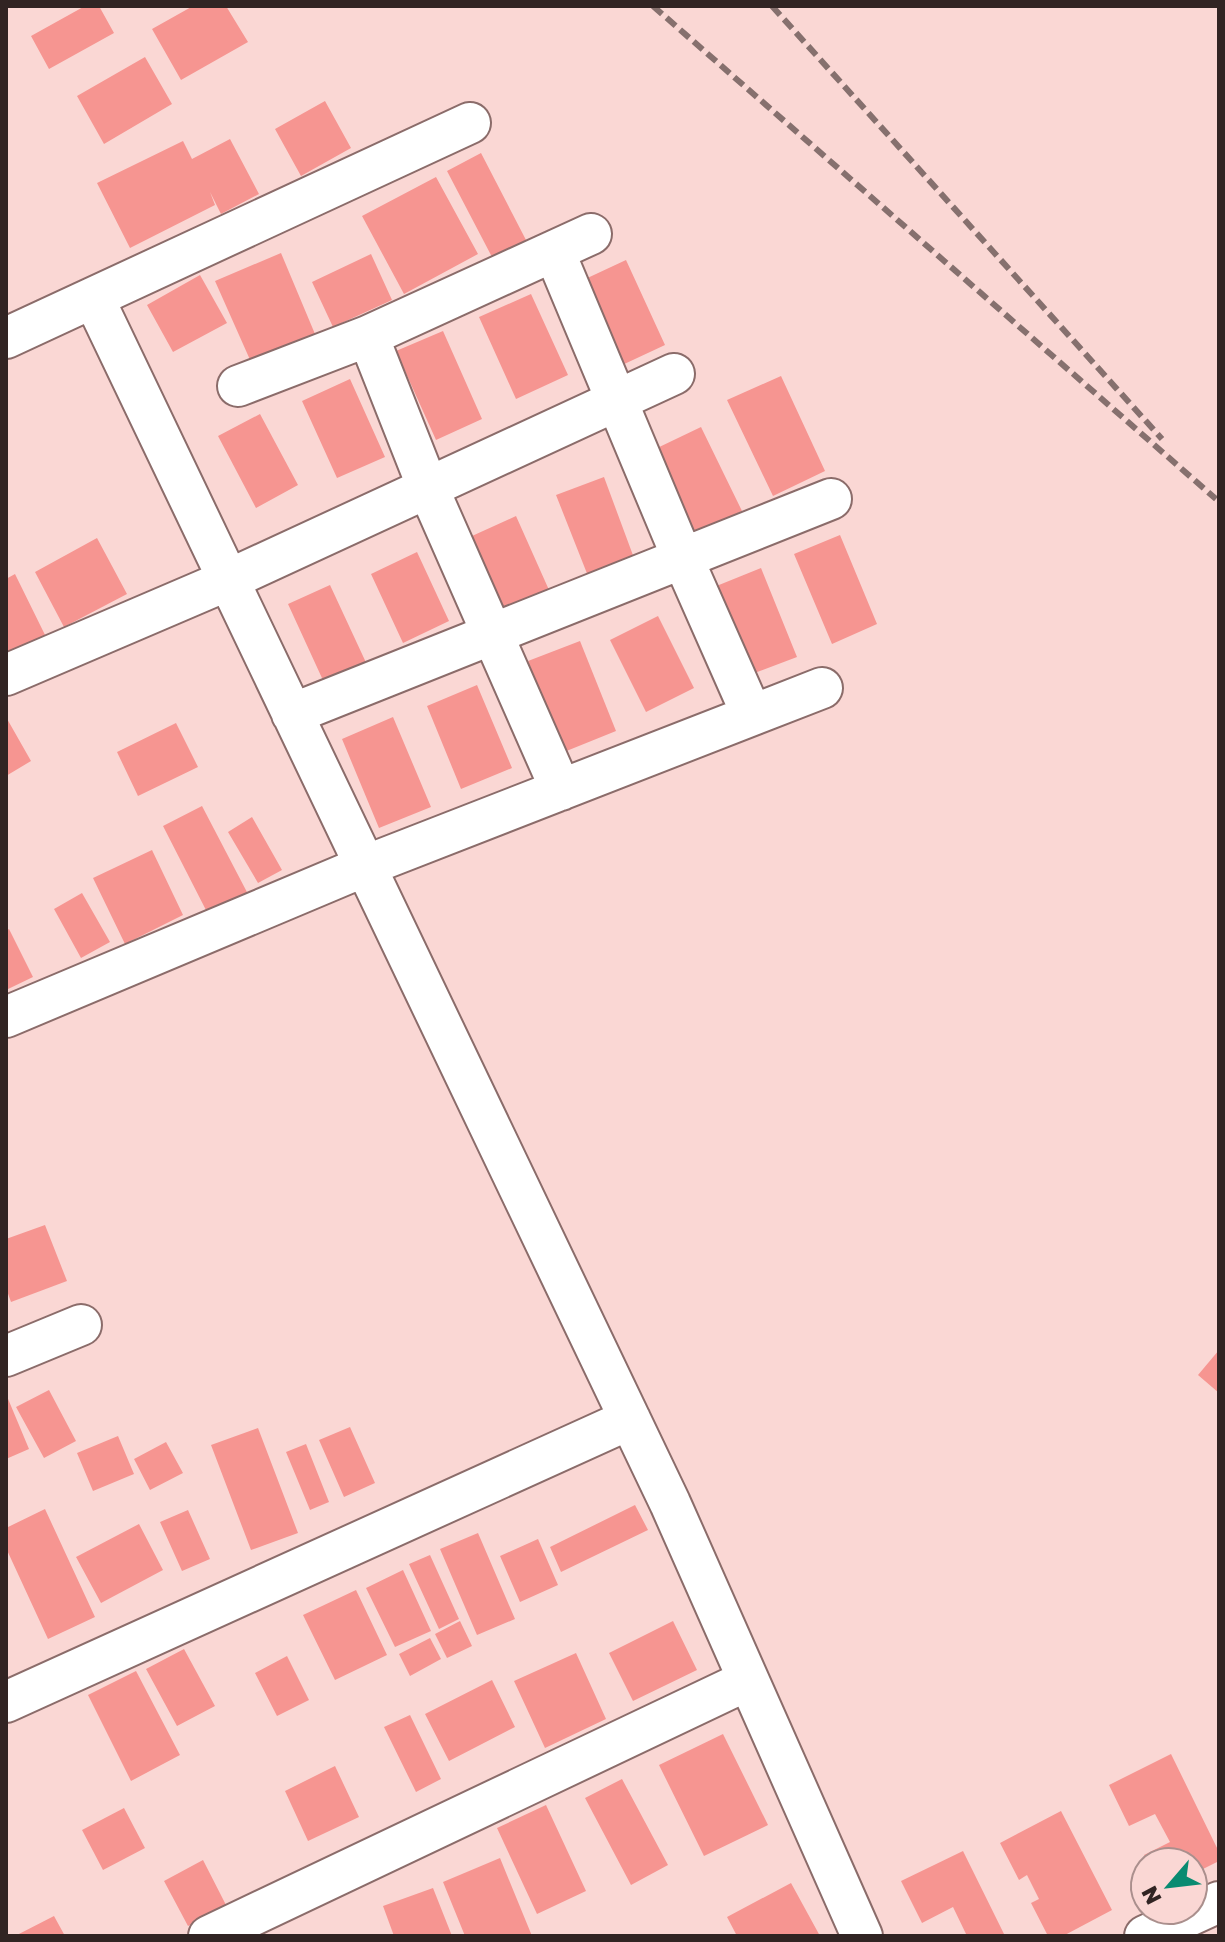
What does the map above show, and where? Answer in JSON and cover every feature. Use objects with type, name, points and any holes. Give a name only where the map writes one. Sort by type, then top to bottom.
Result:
[{"type":"street","points":[[6,338],[470,123]]},
{"type":"street","points":[[238,386],[368,336],[591,234]]},
{"type":"street","points":[[554,251],[752,715]]},
{"type":"street","points":[[94,299],[630,1419],[862,1936]]},
{"type":"street","points":[[368,336],[428,488],[561,790]]},
{"type":"street","points":[[6,675],[228,580],[674,374]]},
{"type":"street","points":[[292,714],[831,499]]},
{"type":"street","points":[[6,1017],[365,866],[822,688]]},
{"type":"street","points":[[6,1356],[81,1325]]},
{"type":"street","points":[[6,1702],[630,1419]]},
{"type":"street","points":[[209,1936],[748,1680]]},
{"type":"street","points":[[1145,1936],[1219,1902]]},
{"type":"building","points":[[85,6],[99,6],[114,33],[49,69],[31,36]]},
{"type":"building","points":[[193,6],[226,6],[248,42],[181,80],[152,29]]},
{"type":"building","points":[[145,57],[172,104],[104,144],[77,96]]},
{"type":"building","points":[[325,101],[351,148],[301,176],[275,129]]},
{"type":"building","points":[[230,139],[259,194],[221,214],[210,192],[215,205],[130,248],[97,183],[183,141],[192,159]]},
{"type":"building","points":[[481,153],[526,240],[492,257],[447,171]]},
{"type":"building","points":[[436,177],[478,254],[404,294],[362,216]]},
{"type":"building","points":[[281,253],[315,334],[251,362],[215,281]]},
{"type":"building","points":[[371,254],[392,300],[333,327],[312,282]]},
{"type":"building","points":[[626,260],[665,345],[620,366],[581,281]]},
{"type":"building","points":[[200,275],[227,323],[173,352],[147,305]]},
{"type":"building","points":[[531,294],[568,375],[516,399],[479,317]]},
{"type":"building","points":[[443,331],[482,419],[436,440],[396,351]]},
{"type":"building","points":[[781,376],[825,471],[773,496],[727,400]]},
{"type":"building","points":[[350,379],[385,457],[337,478],[302,401]]},
{"type":"building","points":[[260,414],[298,485],[256,508],[218,436]]},
{"type":"building","points":[[701,427],[742,511],[694,534],[653,450]]},
{"type":"building","points":[[604,477],[634,558],[588,576],[556,495]]},
{"type":"building","points":[[516,516],[549,590],[505,610],[472,536]]},
{"type":"building","points":[[840,535],[877,624],[832,644],[794,554]]},
{"type":"building","points":[[97,538],[127,594],[64,627],[35,572]]},
{"type":"building","points":[[417,552],[449,621],[403,643],[371,574]]},
{"type":"building","points":[[761,568],[797,657],[749,675],[714,587]]},
{"type":"building","points":[[15,574],[47,639],[6,660],[6,579]]},
{"type":"building","points":[[330,585],[369,669],[327,689],[288,604]]},
{"type":"building","points":[[658,616],[694,688],[646,712],[610,640]]},
{"type":"building","points":[[580,641],[616,731],[564,752],[528,661]]},
{"type":"building","points":[[477,685],[512,768],[461,789],[427,706]]},
{"type":"building","points":[[6,717],[31,761],[6,776]]},
{"type":"building","points":[[393,717],[431,807],[379,828],[342,739]]},
{"type":"building","points":[[176,723],[198,767],[138,796],[117,752]]},
{"type":"building","points":[[202,806],[249,896],[209,916],[163,826]]},
{"type":"building","points":[[252,817],[282,870],[258,883],[228,832]]},
{"type":"building","points":[[152,850],[183,915],[125,944],[93,878]]},
{"type":"building","points":[[82,893],[110,942],[81,958],[54,909]]},
{"type":"building","points":[[9,929],[33,977],[6,990],[6,931]]},
{"type":"building","points":[[45,1225],[67,1281],[11,1302],[6,1288],[6,1239]]},
{"type":"building","points":[[1219,1350],[1219,1393],[1198,1375]]},
{"type":"building","points":[[49,1390],[76,1441],[44,1458],[16,1407]]},
{"type":"building","points":[[6,1394],[29,1449],[6,1459]]},
{"type":"building","points":[[350,1427],[375,1483],[344,1497],[319,1440]]},
{"type":"building","points":[[258,1428],[298,1533],[251,1550],[211,1445]]},
{"type":"building","points":[[118,1436],[134,1474],[93,1491],[77,1453]]},
{"type":"building","points":[[166,1442],[183,1473],[150,1490],[134,1459]]},
{"type":"building","points":[[306,1444],[329,1502],[310,1510],[286,1452]]},
{"type":"building","points":[[635,1505],[648,1530],[561,1572],[550,1547]]},
{"type":"building","points":[[45,1509],[95,1617],[48,1639],[6,1548],[6,1528]]},
{"type":"building","points":[[188,1510],[210,1559],[182,1571],[160,1522]]},
{"type":"building","points":[[139,1524],[163,1570],[101,1603],[76,1557]]},
{"type":"building","points":[[478,1533],[515,1619],[477,1635],[440,1549]]},
{"type":"building","points":[[538,1539],[558,1585],[520,1602],[500,1556]]},
{"type":"building","points":[[430,1555],[459,1619],[439,1629],[409,1564]]},
{"type":"building","points":[[403,1570],[431,1631],[395,1647],[366,1588]]},
{"type":"building","points":[[356,1590],[387,1655],[335,1680],[303,1615]]},
{"type":"building","points":[[460,1621],[472,1646],[447,1658],[435,1634]]},
{"type":"building","points":[[673,1621],[697,1670],[633,1701],[609,1653]]},
{"type":"building","points":[[430,1638],[441,1659],[410,1676],[399,1654]]},
{"type":"building","points":[[184,1649],[215,1706],[177,1726],[146,1669]]},
{"type":"building","points":[[576,1653],[606,1719],[545,1748],[514,1681]]},
{"type":"building","points":[[287,1656],[309,1700],[277,1716],[255,1673]]},
{"type":"building","points":[[136,1671],[180,1755],[131,1781],[88,1695]]},
{"type":"building","points":[[492,1680],[515,1727],[449,1761],[425,1714]]},
{"type":"building","points":[[410,1715],[441,1779],[416,1792],[384,1727]]},
{"type":"building","points":[[723,1734],[768,1825],[704,1856],[659,1765]]},
{"type":"building","points":[[1171,1754],[1219,1852],[1219,1861],[1209,1866],[1209,1846],[1162,1846],[1170,1842],[1155,1814],[1129,1826],[1109,1785]]},
{"type":"building","points":[[335,1766],[359,1817],[308,1841],[285,1791]]},
{"type":"building","points":[[622,1779],[668,1865],[631,1885],[585,1798]]},
{"type":"building","points":[[546,1805],[586,1891],[537,1914],[497,1828]]},
{"type":"building","points":[[124,1808],[145,1848],[103,1870],[82,1830]]},
{"type":"building","points":[[1061,1811],[1112,1910],[1063,1936],[1048,1936],[1031,1903],[1039,1899],[1027,1875],[1019,1880],[1000,1843]]},
{"type":"building","points":[[963,1851],[1005,1936],[967,1936],[953,1907],[922,1923],[901,1881]]},
{"type":"building","points":[[500,1858],[532,1936],[465,1936],[443,1882]]},
{"type":"building","points":[[203,1860],[226,1905],[188,1926],[164,1881]]},
{"type":"building","points":[[791,1883],[820,1936],[737,1936],[727,1917]]},
{"type":"building","points":[[433,1888],[452,1936],[394,1936],[383,1906]]},
{"type":"building","points":[[54,1916],[65,1936],[15,1936]]},
{"type":"railway","points":[[653,6],[1216,499]]},
{"type":"railway","points":[[772,6],[1162,439]]}]
